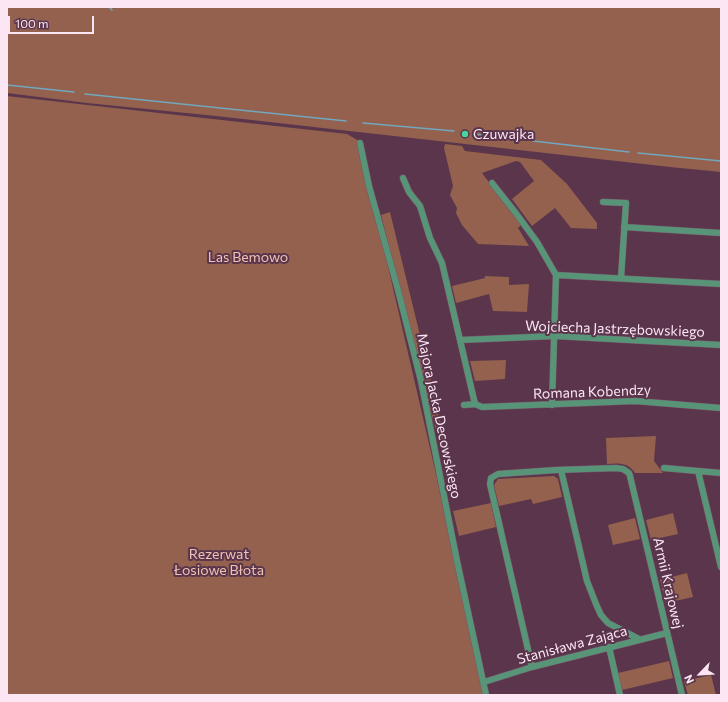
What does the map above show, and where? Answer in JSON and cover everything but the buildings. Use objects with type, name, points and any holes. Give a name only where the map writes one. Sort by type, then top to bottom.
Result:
[{"type":"street","name":"Majora Jacka Decowskiego","points":[[360,143],[369,186],[398,290],[421,381],[457,561],[486,695]]},
{"type":"street","points":[[404,178],[409,192],[420,206],[430,238],[440,258],[475,404]]},
{"type":"street","points":[[492,183],[536,242],[556,275],[552,405]]},
{"type":"street","points":[[603,202],[626,202],[622,278]]},
{"type":"street","points":[[624,227],[721,233]]},
{"type":"street","points":[[556,275],[721,284]]},
{"type":"street","name":"Wojciecha Jastrzębowskiego","points":[[460,340],[555,336],[721,344]]},
{"type":"street","name":"Romana Kobendzy","points":[[464,405],[475,404],[482,407],[635,401],[721,408]]},
{"type":"street","name":"Armii Krajowej","points":[[561,470],[616,468],[627,471],[630,476],[682,695]]},
{"type":"street","points":[[664,468],[721,473]]},
{"type":"street","points":[[532,667],[490,484],[491,478],[498,474],[561,470],[587,580],[601,615],[608,623],[639,640]]},
{"type":"street","points":[[698,471],[721,567]]},
{"type":"street","name":"Stanisława Zająca","points":[[484,682],[532,667],[667,633]]},
{"type":"street","points":[[609,647],[620,695]]},
{"type":"green space","points":[[7,7],[721,7],[721,172],[7,93]]},
{"type":"green space","name":"Las Bemowo","points":[[7,96],[347,134],[359,141],[436,474],[483,695],[7,695]]},
{"type":"green space","points":[[445,144],[462,146],[465,151],[541,160],[567,184],[597,223],[597,229],[571,228],[555,208],[532,226],[512,199],[534,181],[520,162],[516,161],[482,173],[521,225],[518,228],[529,246],[478,244],[462,225],[456,213],[457,208],[450,195],[453,186],[444,148]]},
{"type":"green space","points":[[390,212],[436,401],[428,401],[381,215]]},
{"type":"green space","points":[[485,276],[509,277],[509,285],[529,284],[527,312],[493,311],[489,294],[456,303],[452,286],[485,278]]},
{"type":"green space","points":[[506,360],[505,379],[475,381],[470,361]]},
{"type":"green space","points":[[436,404],[446,444],[440,445],[429,405]]},
{"type":"green space","points":[[656,436],[654,461],[663,473],[635,473],[626,465],[607,464],[606,438]]},
{"type":"green space","points":[[554,476],[558,479],[562,497],[533,504],[531,499],[499,506],[494,485],[498,479]]},
{"type":"green space","points":[[491,503],[496,527],[459,536],[453,511]]},
{"type":"green space","points":[[673,513],[678,534],[651,540],[646,520]]},
{"type":"green space","points":[[635,518],[640,539],[613,545],[608,525]]},
{"type":"green space","points":[[687,573],[693,597],[666,603],[660,580]]},
{"type":"green space","points":[[669,661],[673,678],[622,690],[618,673]]},
{"type":"green space","points":[[711,675],[716,695],[688,695],[684,681]]},
{"type":"waterway","points":[[109,7],[112,10]]},
{"type":"waterway","points":[[7,85],[74,92]]},
{"type":"waterway","points":[[85,94],[346,121]]},
{"type":"waterway","points":[[363,123],[454,131]]},
{"type":"waterway","points":[[473,134],[521,140]]},
{"type":"waterway","points":[[533,141],[629,152]]},
{"type":"waterway","points":[[638,153],[721,161]]},
{"type":"place","name":"Czuwajka","points":[[465,134]]},
{"type":"park label","name":"Rezerwat Łosiowe Błota","points":[[219,562]]}]
